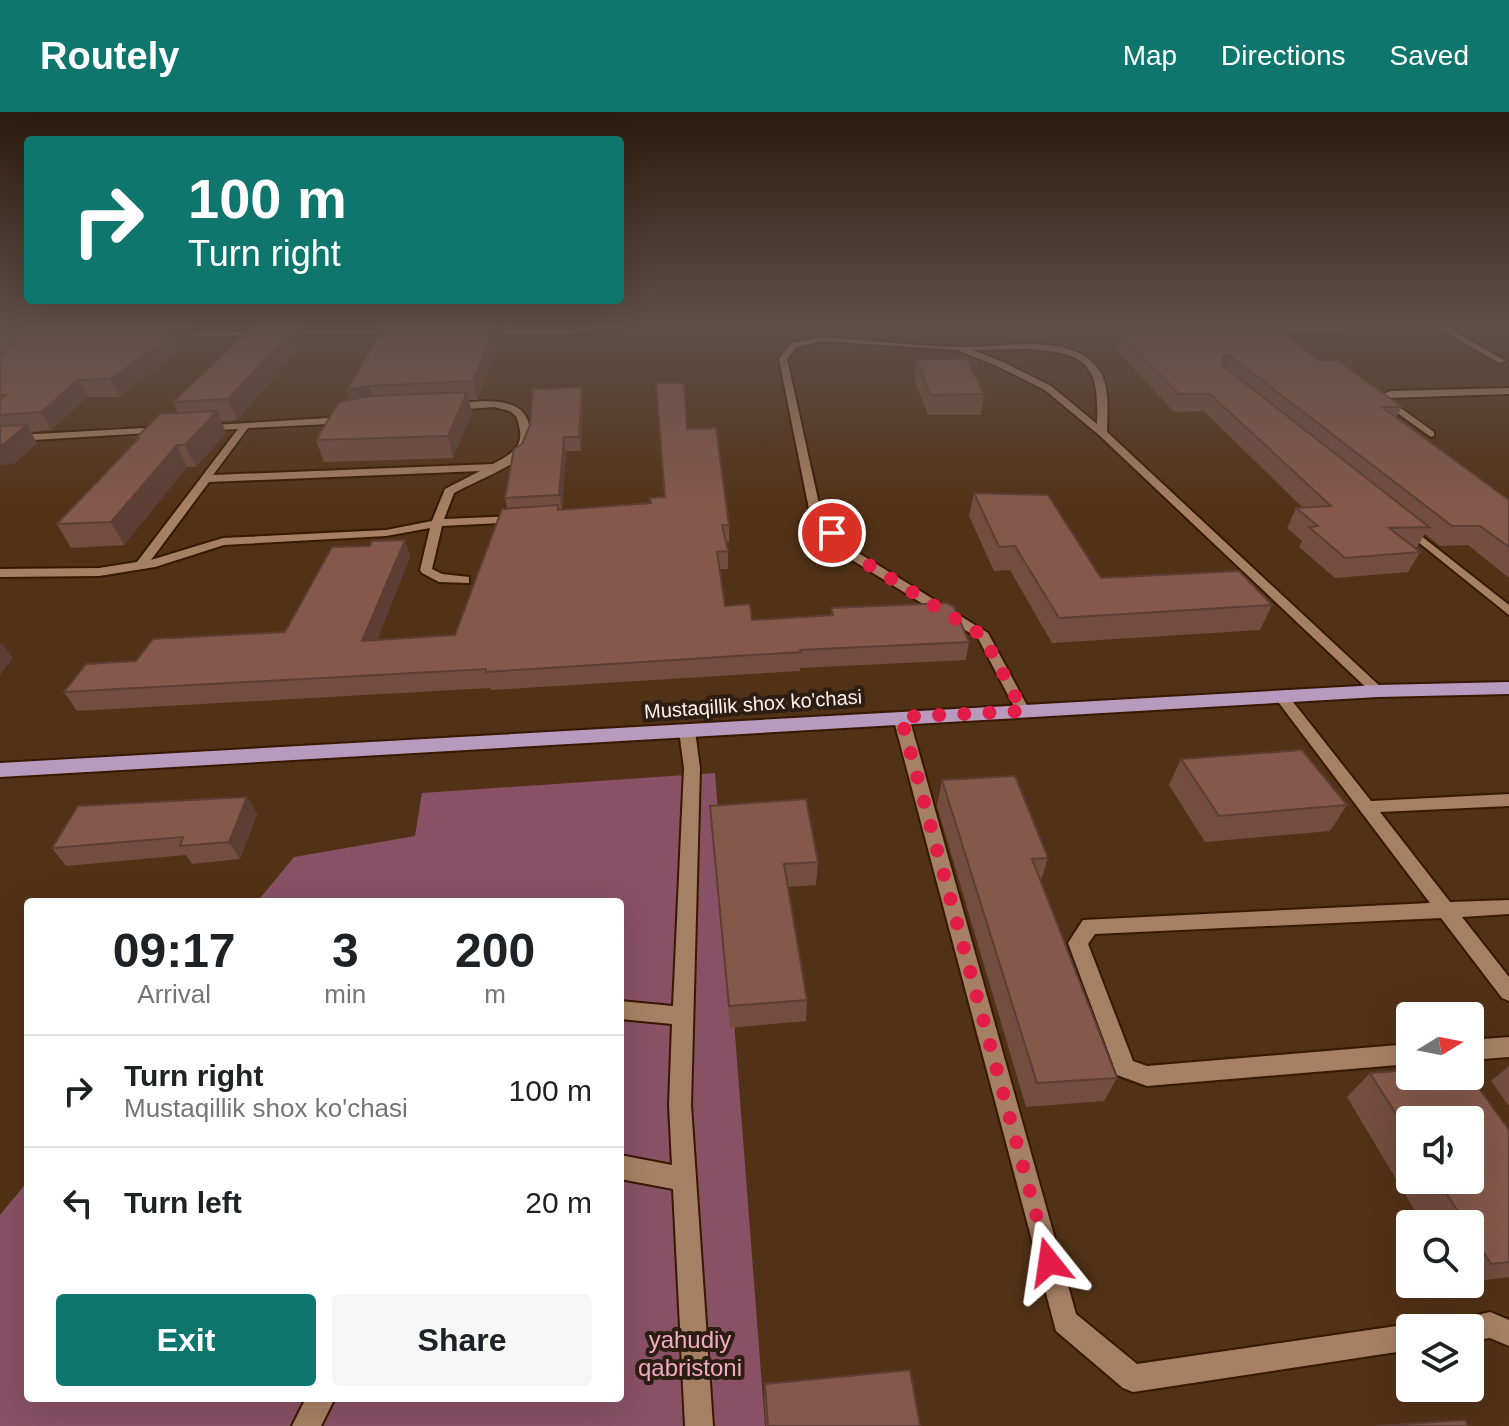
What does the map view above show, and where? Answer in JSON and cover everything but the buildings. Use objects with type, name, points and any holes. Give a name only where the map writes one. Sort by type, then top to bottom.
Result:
[{"type":"main road","name":"Mustaqillik shox ko'chasi","points":[[0,770],[1281,696],[1509,688]]},
{"type":"lane","points":[[789,385],[816,514],[848,552],[983,636],[1023,711]]},
{"type":"lane","points":[[1043,385],[1102,433],[1378,691]]},
{"type":"lane","points":[[1101,385],[1102,433]]},
{"type":"lane","points":[[1431,434],[1380,397],[1391,394],[1509,391]]},
{"type":"lane","points":[[438,408],[501,405],[519,411],[525,426],[523,448],[518,455],[449,491],[437,523],[426,570],[439,578],[465,580]]},
{"type":"lane","points":[[183,429],[328,421],[364,413]]},
{"type":"lane","points":[[141,565],[245,426]]},
{"type":"lane","points":[[0,439],[168,430]]},
{"type":"lane","points":[[205,479],[498,466]]},
{"type":"lane","points":[[0,573],[99,572],[141,565],[223,542],[386,533],[437,523],[532,518]]},
{"type":"lane","points":[[1401,523],[1509,611]]},
{"type":"lane","points":[[1281,696],[1509,992]]},
{"type":"lane","points":[[901,717],[1065,1322],[1133,1378],[1396,1339]]},
{"type":"lane","points":[[687,731],[692,768],[680,1105],[699,1426]]},
{"type":"lane","points":[[1366,807],[1509,800]]},
{"type":"lane","points":[[1396,1055],[1147,1076],[1125,1068],[1078,943],[1090,926],[1509,907]]},
{"type":"lane","points":[[624,1010],[683,1016]]},
{"type":"lane","points":[[1484,1049],[1509,1047]]},
{"type":"lane","points":[[624,1168],[684,1179]]},
{"type":"lane","points":[[1484,1326],[1490,1325],[1509,1333]]},
{"type":"lane","points":[[306,1426],[319,1402]]},
{"type":"green space","name":"yahudiy qabristoni","points":[[715,773],[765,1426],[0,1426],[0,1215],[24,1186],[24,1402],[624,1402],[624,898],[260,898],[294,857],[415,836],[422,793]]},
{"type":"route","points":[[832,533],[848,552],[983,636],[1023,711],[901,717],[1049,1262]]}]
